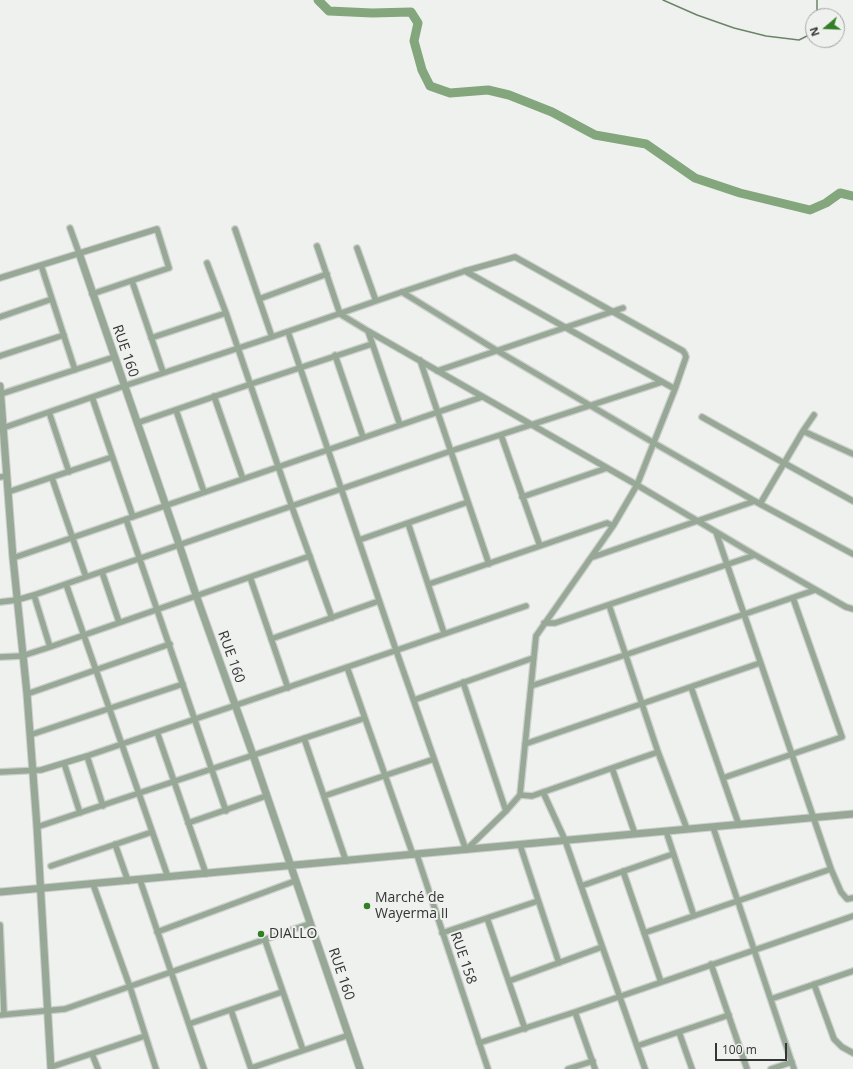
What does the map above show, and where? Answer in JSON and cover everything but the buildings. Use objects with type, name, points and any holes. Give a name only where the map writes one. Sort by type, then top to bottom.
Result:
[{"type":"street","points":[[70,228],[79,253]]},
{"type":"street","points":[[0,278],[157,229],[169,268],[92,294]]},
{"type":"street","points":[[235,229],[272,337]]},
{"type":"street","points":[[317,246],[340,314],[815,590],[846,607],[853,609]]},
{"type":"street","points":[[358,248],[376,301]]},
{"type":"street","name":"RUE 160","points":[[79,253],[360,1069]]},
{"type":"street","points":[[2,432],[49,412],[163,372],[288,332],[465,271],[515,257],[685,354],[686,357],[675,389],[638,486],[613,526],[536,636],[520,795],[506,812],[466,850]]},
{"type":"street","points":[[206,263],[226,313],[292,507],[332,618]]},
{"type":"street","points":[[41,265],[75,370]]},
{"type":"street","points":[[465,271],[675,389]]},
{"type":"street","points":[[259,299],[327,274]]},
{"type":"street","points":[[132,281],[163,372]]},
{"type":"street","points":[[402,292],[496,350],[654,443],[757,502],[853,554]]},
{"type":"street","points":[[0,317],[52,299]]},
{"type":"street","points":[[437,371],[623,308]]},
{"type":"street","points":[[151,338],[226,313]]},
{"type":"street","points":[[368,331],[400,425]]},
{"type":"street","points":[[288,332],[360,540],[396,650],[466,850]]},
{"type":"street","points":[[0,356],[64,335]]},
{"type":"street","points":[[137,423],[299,367],[372,344]]},
{"type":"street","points":[[335,355],[363,437]]},
{"type":"street","points":[[1,397],[114,357]]},
{"type":"street","points":[[420,360],[489,564]]},
{"type":"street","points":[[0,602],[16,600],[34,595],[86,578],[179,544],[292,507],[451,451],[662,382]]},
{"type":"street","points":[[0,386],[4,476],[8,492],[16,600],[27,694],[37,827],[51,1068],[145,1036]]},
{"type":"street","points":[[214,396],[243,479]]},
{"type":"street","points":[[92,397],[133,516]]},
{"type":"street","points":[[13,558],[482,397]]},
{"type":"street","points":[[176,410],[204,492]]},
{"type":"street","points":[[49,412],[69,472]]},
{"type":"street","points":[[592,556],[696,520],[757,502],[784,463],[802,431],[814,415]]},
{"type":"street","points":[[702,417],[853,500]]},
{"type":"street","points":[[802,431],[853,454]]},
{"type":"street","points":[[501,435],[540,546]]},
{"type":"street","points":[[8,492],[112,456]]},
{"type":"street","points":[[522,496],[606,468]]},
{"type":"street","points":[[52,478],[86,578]]},
{"type":"street","points":[[360,540],[468,502]]},
{"type":"street","points":[[126,519],[226,810]]},
{"type":"street","points":[[408,523],[444,633]]},
{"type":"street","points":[[429,584],[606,523],[613,526]]},
{"type":"street","points":[[716,532],[831,869],[841,892],[847,899],[853,898]]},
{"type":"street","points":[[544,623],[555,623],[755,555]]},
{"type":"street","points":[[0,657],[22,656],[50,647],[310,556]]},
{"type":"street","points":[[102,572],[118,622]]},
{"type":"street","points":[[250,577],[288,688]]},
{"type":"street","points":[[66,584],[168,877]]},
{"type":"street","points":[[531,686],[626,656],[815,590]]},
{"type":"street","points":[[34,595],[50,647]]},
{"type":"street","points":[[723,778],[842,737],[793,598]]},
{"type":"street","points":[[271,639],[380,601]]},
{"type":"street","points":[[609,605],[658,752],[687,829]]},
{"type":"street","points":[[0,772],[41,770],[87,756],[526,606]]},
{"type":"street","points":[[27,694],[170,644]]},
{"type":"street","points":[[414,700],[533,658]]},
{"type":"street","points":[[525,744],[760,663]]},
{"type":"street","name":"RUE 158","points":[[347,667],[385,776],[415,855],[488,1069]]},
{"type":"street","points":[[463,682],[506,812]]},
{"type":"street","points":[[30,735],[183,684]]},
{"type":"street","points":[[691,687],[739,825]]},
{"type":"street","points":[[37,827],[365,718]]},
{"type":"street","points":[[157,732],[206,874]]},
{"type":"street","points":[[304,738],[346,861]]},
{"type":"street","points":[[520,795],[532,796],[658,752]]},
{"type":"street","points":[[87,756],[103,806]]},
{"type":"street","points":[[324,796],[434,759]]},
{"type":"street","points":[[64,763],[80,813]]},
{"type":"street","points":[[612,768],[635,834]]},
{"type":"street","points":[[543,792],[565,840],[645,1069]]},
{"type":"street","points":[[188,823],[266,796]]},
{"type":"street","points":[[0,892],[853,814]]},
{"type":"street","points":[[713,827],[794,1069]]},
{"type":"street","points":[[666,831],[694,916]]},
{"type":"street","points":[[51,866],[152,832]]},
{"type":"street","points":[[115,844],[128,881]]},
{"type":"street","points":[[520,844],[559,963]]},
{"type":"street","points":[[581,886],[673,854]]},
{"type":"street","points":[[644,933],[831,869]]},
{"type":"street","points":[[623,871],[661,982]]},
{"type":"street","points":[[140,880],[204,1069]]},
{"type":"street","points":[[157,932],[295,882]]},
{"type":"street","points":[[93,884],[130,987],[156,1069]]},
{"type":"street","points":[[442,933],[538,900]]},
{"type":"street","points":[[479,1043],[525,1029],[853,916]]},
{"type":"street","points":[[487,918],[525,1029]]},
{"type":"street","points":[[0,925],[2,1015],[65,1009],[309,924]]},
{"type":"street","points":[[265,940],[303,1050]]},
{"type":"street","points":[[509,981],[602,947]]},
{"type":"street","points":[[711,964],[747,1069]]},
{"type":"street","points":[[770,999],[853,971]]},
{"type":"street","points":[[814,984],[834,1038],[842,1047],[853,1053]]},
{"type":"street","points":[[189,1024],[282,992]]},
{"type":"street","points":[[230,1010],[251,1069],[349,1035]]},
{"type":"street","points":[[575,1012],[595,1069]]},
{"type":"street","points":[[637,1046],[729,1014]]},
{"type":"street","points":[[679,1032],[692,1069]]},
{"type":"street","points":[[92,1054],[98,1069]]},
{"type":"street","points":[[568,1069],[593,1061]]},
{"type":"street","points":[[771,1069],[792,1062]]},
{"type":"waterway","points":[[318,0],[329,11],[372,13],[411,12],[418,23],[414,41],[422,70],[430,86],[450,93],[488,90],[509,95],[552,112],[595,135],[646,144],[695,178],[740,193],[810,210],[826,203],[840,193],[853,196]]},
{"type":"waterway","points":[[663,0],[697,15],[734,28],[766,36],[799,40],[805,37]]},
{"type":"waterway","points":[[817,0],[817,8]]},
{"type":"place","name":"Marché de Wayerma II","points":[[367,906]]},
{"type":"place","name":"DIALLO","points":[[261,934]]}]
